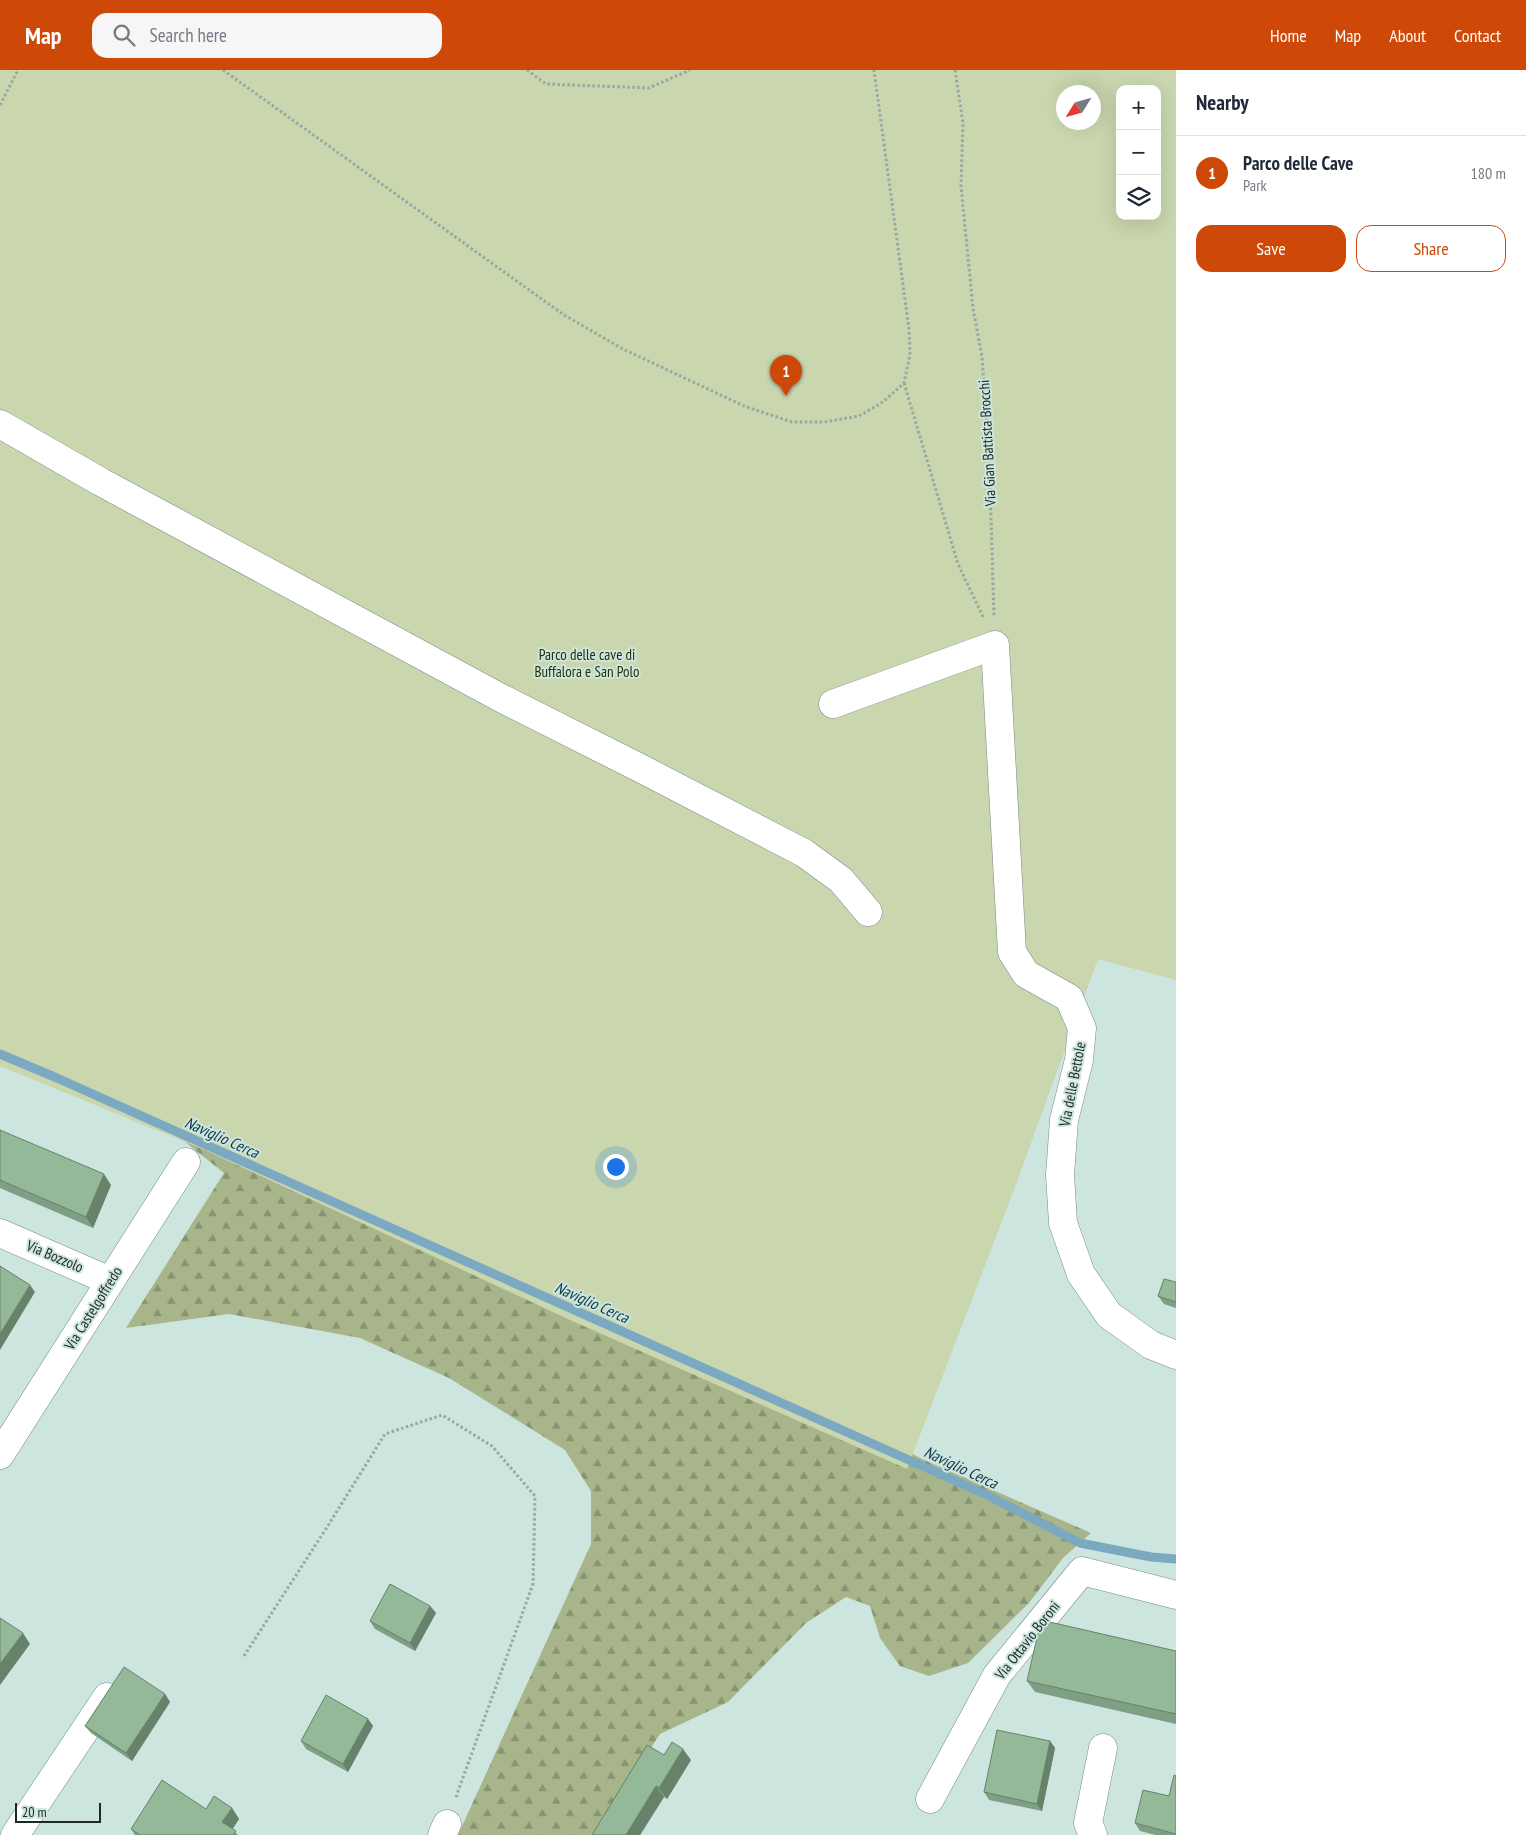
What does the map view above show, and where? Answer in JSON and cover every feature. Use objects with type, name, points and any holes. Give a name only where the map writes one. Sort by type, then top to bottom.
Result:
[{"type":"street","points":[[0,424],[101,482],[501,698],[804,853],[841,880],[868,912]]},
{"type":"street","points":[[833,704],[995,645]]},
{"type":"street","name":"Via delle Bettole","points":[[995,645],[1012,952],[1026,974],[1069,998],[1082,1028],[1079,1060],[1064,1120],[1060,1174],[1063,1223],[1081,1274],[1109,1315],[1151,1345],[1176,1355]]},
{"type":"street","name":"Via Castelgoffredo","points":[[0,1455],[186,1162]]},
{"type":"street","name":"Via Bozzolo","points":[[0,1233],[110,1281]]},
{"type":"street","name":"Via Ottavio Boroni","points":[[930,1799],[998,1676],[1082,1571],[1176,1595]]},
{"type":"street","points":[[15,1835],[123,1673]]},
{"type":"street","points":[[1093,1835],[1088,1823],[1103,1748]]},
{"type":"path","points":[[0,105],[18,70]]},
{"type":"path","points":[[223,70],[564,316],[622,349],[744,406],[792,422],[824,422],[859,416],[883,402],[904,383]]},
{"type":"path","points":[[527,70],[546,84],[649,88],[690,70]]},
{"type":"path","points":[[874,70],[909,329],[910,355],[904,383],[958,564],[995,645]]},
{"type":"path","name":"Via Gian Battista Brocchi","points":[[955,70],[963,123],[961,186],[973,308],[982,356],[989,452],[995,645]]},
{"type":"path","points":[[244,1656],[386,1434],[442,1415],[492,1446],[535,1496],[532,1584],[444,1829]]},
{"type":"green space","name":"Parco delle cave di Buffalora e San Polo","points":[[0,70],[1176,70],[1176,980],[1098,959],[1012,1195],[907,1469],[570,1320],[205,1150],[0,1066]]},
{"type":"green space","points":[[0,1022],[760,1369],[922,1459],[1091,1533],[1063,1558],[1029,1603],[968,1663],[929,1676],[900,1666],[880,1638],[870,1606],[846,1597],[806,1623],[728,1702],[660,1734],[594,1835],[458,1835],[591,1544],[591,1491],[565,1450],[449,1378],[360,1338],[229,1314],[126,1328],[224,1173],[139,1105]]},
{"type":"building","points":[[0,1130],[104,1174],[86,1217],[0,1180]]},
{"type":"building","points":[[0,1266],[30,1285],[0,1334]]},
{"type":"building","points":[[1164,1279],[1176,1282],[1176,1302],[1158,1296]]},
{"type":"building","points":[[390,1584],[430,1606],[410,1643],[370,1621]]},
{"type":"building","points":[[0,1618],[23,1633],[0,1664]]},
{"type":"building","points":[[1041,1620],[1176,1651],[1176,1714],[1027,1681]]},
{"type":"building","points":[[124,1667],[165,1694],[126,1753],[85,1726]]},
{"type":"building","points":[[326,1695],[368,1719],[343,1764],[301,1741]]},
{"type":"building","points":[[997,1730],[1050,1741],[1037,1804],[984,1792]]},
{"type":"building","points":[[672,1742],[683,1749],[659,1788],[656,1786],[626,1835],[592,1835],[647,1745],[664,1755]]},
{"type":"building","points":[[1174,1775],[1176,1776],[1176,1834],[1135,1823],[1143,1790],[1169,1796]]},
{"type":"building","points":[[162,1780],[206,1809],[214,1796],[232,1808],[222,1822],[236,1831],[233,1835],[140,1835],[131,1829]]},
{"type":"waterway","name":"Naviglio Cerca","points":[[0,1054],[987,1495],[1080,1543],[1151,1557],[1176,1559]]},
{"type":"place","name":"Parco delle Cave","points":[[786,396]]}]
